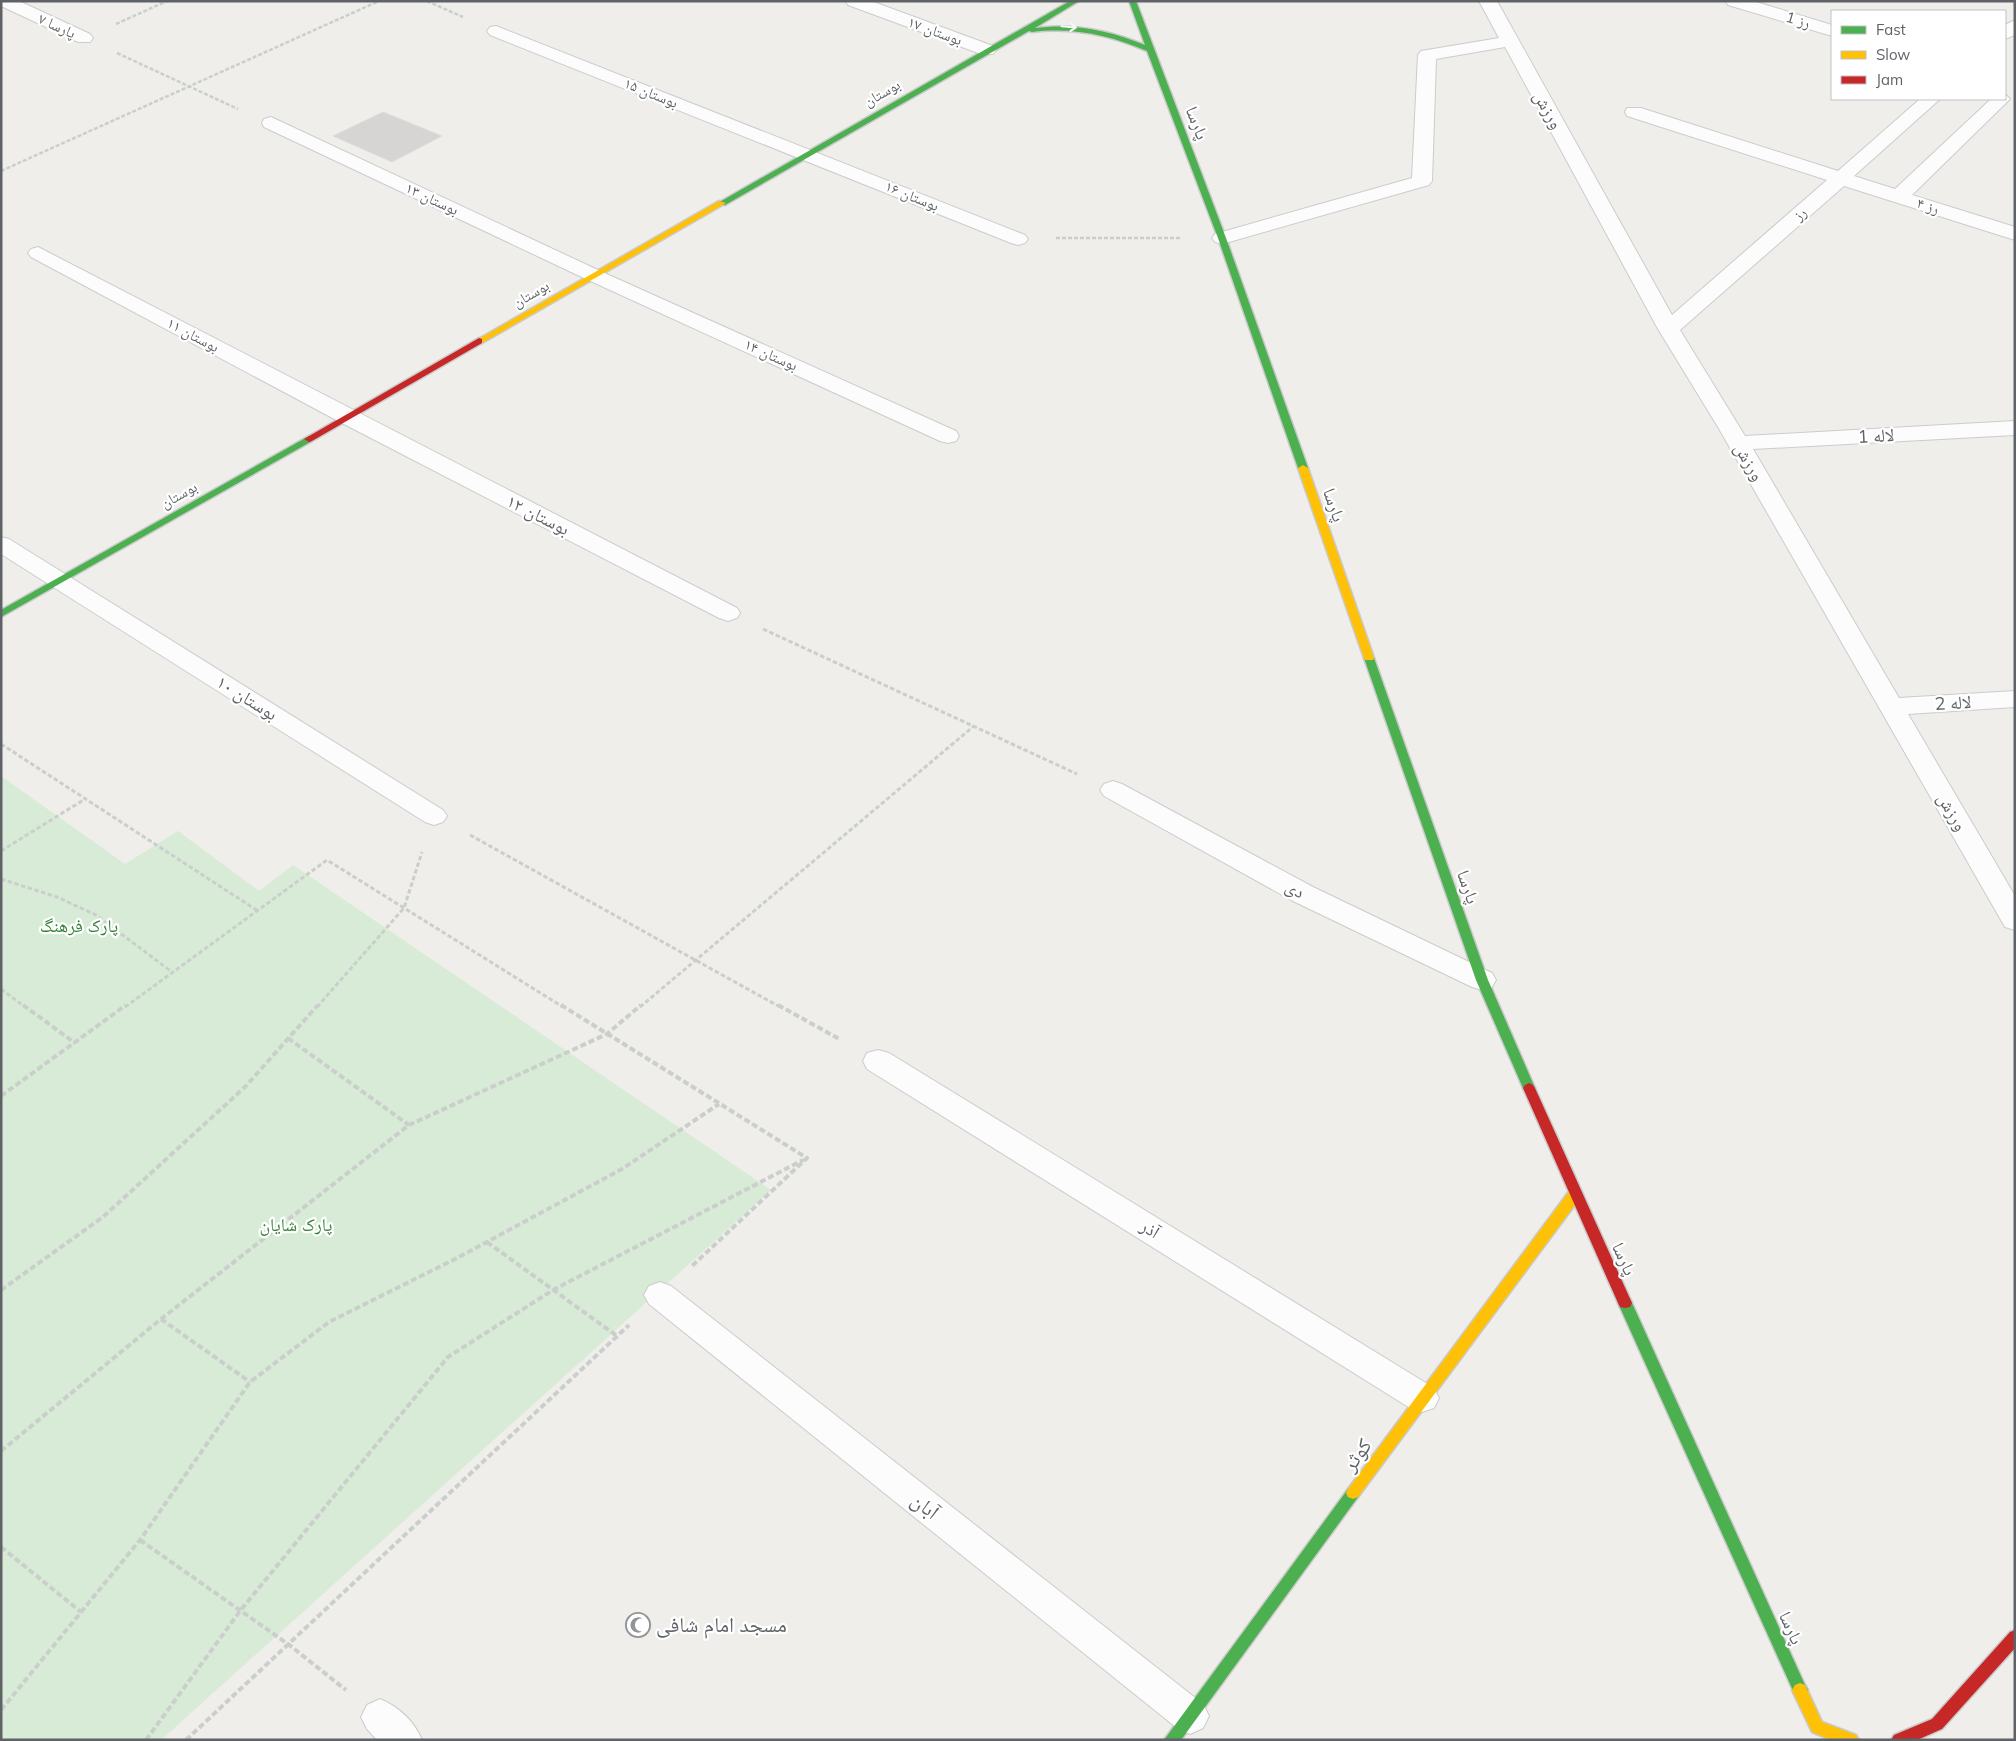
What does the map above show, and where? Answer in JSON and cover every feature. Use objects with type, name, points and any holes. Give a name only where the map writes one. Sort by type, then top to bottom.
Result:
[{"type":"street","name":"پارسا ۷","points":[[4,1],[84,38]]},
{"type":"street","name":"بوستان ۱۷","points":[[854,1],[987,50]]},
{"type":"street","name":"بوستان","points":[[1,614],[987,50],[1076,1]]},
{"type":"street","name":"پارسا","points":[[1132,1],[1222,238],[1482,980],[1575,1194],[1817,1727],[1851,1740]]},
{"type":"street","name":"ورزش","points":[[1488,1],[1669,329],[2015,920]]},
{"type":"street","name":"رز 1","points":[[1734,1],[1831,31]]},
{"type":"street","points":[[1021,32],[1060,26],[1084,28],[1116,34],[1151,50]]},
{"type":"street","name":"بوستان ۱۵","points":[[496,32],[806,154]]},
{"type":"street","points":[[1222,238],[1422,181],[1427,55],[1510,41]]},
{"type":"street","name":"رز","points":[[1669,329],[1930,100]]},
{"type":"street","points":[[1899,196],[1996,100]]},
{"type":"street","name":"رز ۴","points":[[1634,112],[2015,234]]},
{"type":"street","name":"بوستان ۱۳","points":[[271,123],[593,275]]},
{"type":"street","name":"بوستان ۱۶","points":[[806,154],[1018,238]]},
{"type":"street","name":"بوستان ۱۱","points":[[38,253],[348,417]]},
{"type":"street","name":"بوستان ۱۴","points":[[593,275],[948,436]]},
{"type":"street","name":"بوستان ۱۲","points":[[348,417],[728,613]]},
{"type":"street","name":"لاله 1","points":[[1738,444],[2015,428]]},
{"type":"street","name":"بوستان ۱۰","points":[[1,544],[434,816]]},
{"type":"street","name":"لاله 2","points":[[1891,707],[2015,699]]},
{"type":"street","name":"دی","points":[[1113,790],[1303,894],[1482,980]]},
{"type":"street","name":"آذر","points":[[878,1061],[1422,1398]]},
{"type":"street","name":"کوثر","points":[[1182,1732],[1422,1398],[1575,1194]]},
{"type":"street","name":"آبان","points":[[660,1296],[1182,1732]]},
{"type":"street","points":[[1899,1740],[1937,1724],[2015,1637]]},
{"type":"path","points":[[84,38],[167,1]]},
{"type":"path","points":[[1,171],[379,1]]},
{"type":"path","points":[[84,38],[271,123]]},
{"type":"path","points":[[1018,238],[1222,238]]},
{"type":"path","points":[[728,613],[1113,790]]},
{"type":"path","points":[[1,1451],[161,1319],[409,1125],[607,1034],[974,726]]},
{"type":"path","points":[[1,744],[258,911]]},
{"type":"path","points":[[1,851],[85,799]]},
{"type":"path","points":[[1,1290],[102,1217],[244,1087],[404,908],[434,816],[878,1061]]},
{"type":"path","points":[[1,1096],[327,860],[807,1158]]},
{"type":"path","points":[[1,879],[57,896],[96,915],[172,972]]},
{"type":"path","points":[[1,989],[75,1043]]},
{"type":"path","points":[[288,1038],[409,1125]]},
{"type":"path","points":[[1,1710],[140,1540],[179,1487],[250,1382],[329,1322],[487,1242],[622,1169],[720,1104]]},
{"type":"path","points":[[146,1740],[240,1611],[448,1357],[552,1290],[807,1158]]},
{"type":"path","points":[[186,1740],[807,1158]]},
{"type":"path","points":[[487,1242],[617,1336]]},
{"type":"path","points":[[161,1319],[250,1382]]},
{"type":"path","points":[[140,1540],[288,1644],[391,1728]]},
{"type":"path","points":[[1,1547],[81,1612]]},
{"type":"green space","name":"پارک شایان","points":[[1,776],[125,864],[178,831],[259,891],[293,865],[771,1190],[161,1740],[1,1740]]},
{"type":"building","points":[[383,112],[442,136],[392,162],[333,136]]},
{"type":"traffic: fast","points":[[722,203],[1076,1]]},
{"type":"traffic: fast","points":[[1132,1],[1222,238],[1303,468]]},
{"type":"traffic: fast","points":[[1032,30],[1063,28],[1093,31],[1108,34],[1151,50]]},
{"type":"traffic: fast","points":[[1,614],[309,439]]},
{"type":"traffic: fast","points":[[1369,658],[1482,980],[1529,1088]]},
{"type":"traffic: fast","points":[[1625,1303],[1800,1690]]},
{"type":"traffic: fast","points":[[1172,1740],[1353,1493]]},
{"type":"traffic: slow","points":[[479,341],[722,203]]},
{"type":"traffic: slow","points":[[1303,468],[1369,658]]},
{"type":"traffic: slow","points":[[1353,1493],[1575,1194]]},
{"type":"traffic: slow","points":[[1800,1690],[1817,1727],[1851,1740]]},
{"type":"traffic: jam","points":[[309,439],[479,341]]},
{"type":"traffic: jam","points":[[1529,1088],[1625,1303]]},
{"type":"traffic: jam","points":[[1899,1740],[1937,1724],[2015,1637]]},
{"type":"place","name":"مسجد امام شافی","points":[[638,1625]]},
{"type":"park label","name":"پارک فرهنگ","points":[[79,926]]}]
